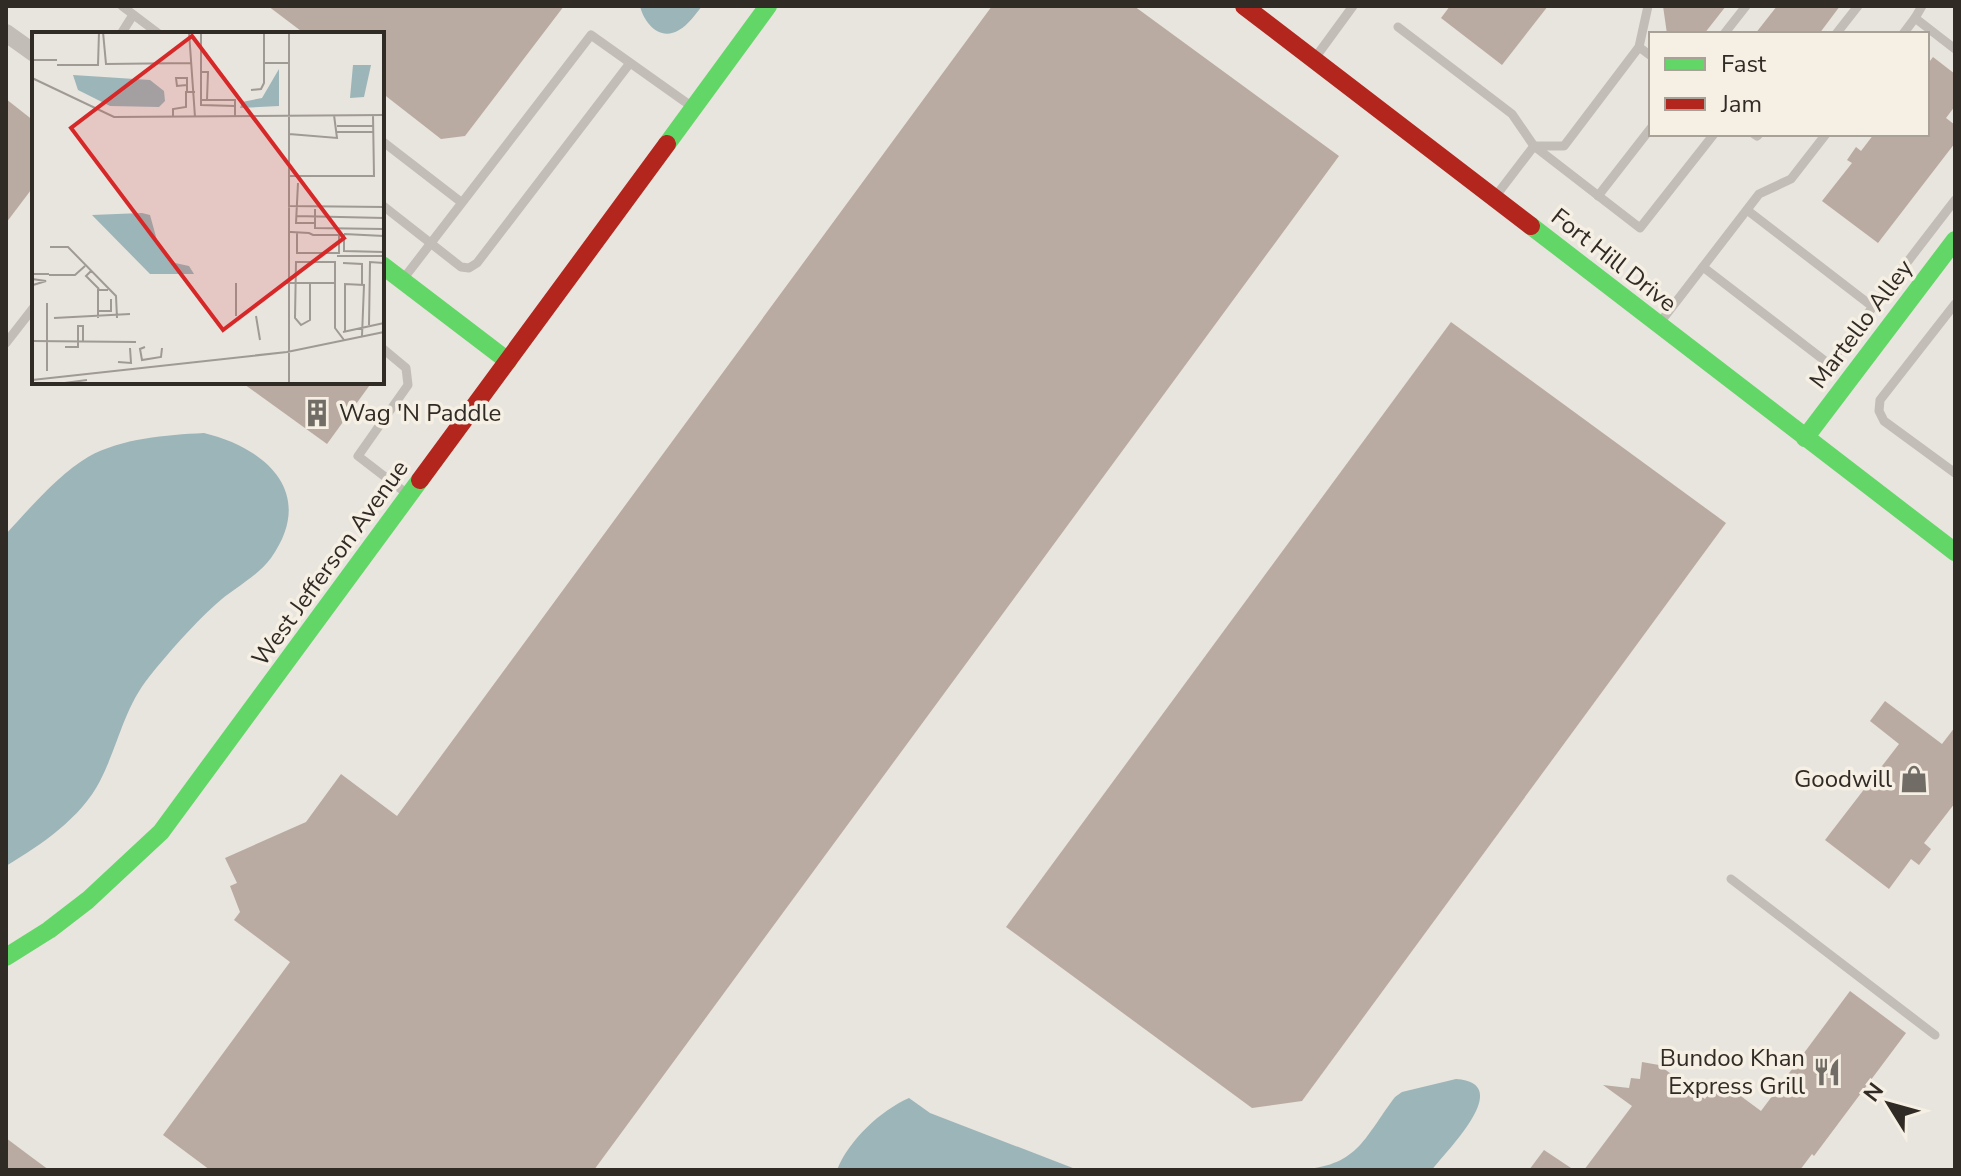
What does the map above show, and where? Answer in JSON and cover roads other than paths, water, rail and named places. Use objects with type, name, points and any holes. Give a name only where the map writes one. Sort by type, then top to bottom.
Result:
[{"type":"street","name":"West Jefferson Avenue","points":[[6,957],[52,930],[83,906],[161,832],[768,6]]},
{"type":"street","name":"Fort Hill Drive","points":[[1244,6],[1955,552]]},
{"type":"street","points":[[6,33],[32,52]]},
{"type":"street","name":"Martello Alley","points":[[1805,438],[1955,240]]},
{"type":"street","points":[[384,266],[508,361]]},
{"type":"lane","points":[[122,6],[156,32]]},
{"type":"lane","points":[[1313,59],[1353,6]]},
{"type":"lane","points":[[1534,146],[1564,146],[1639,47],[1648,6]]},
{"type":"lane","points":[[1726,32],[1746,6]]},
{"type":"lane","points":[[1838,32],[1858,6]]},
{"type":"lane","points":[[1904,32],[1922,6]]},
{"type":"lane","points":[[122,32],[133,15]]},
{"type":"lane","points":[[1915,18],[1955,49]]},
{"type":"lane","points":[[1398,27],[1512,114],[1534,146],[1640,228],[1712,136]]},
{"type":"lane","points":[[402,280],[591,35],[694,108]]},
{"type":"lane","points":[[1639,47],[1649,54]]},
{"type":"lane","points":[[384,207],[461,267],[469,268],[477,263],[630,63]]},
{"type":"lane","points":[[1598,196],[1649,131]]},
{"type":"lane","points":[[1659,325],[1759,194],[1791,179],[1824,136]]},
{"type":"lane","points":[[384,143],[461,202]]},
{"type":"lane","points":[[1494,198],[1534,146]]},
{"type":"lane","points":[[1703,267],[1829,364],[1955,200]]},
{"type":"lane","points":[[1747,210],[1873,307]]},
{"type":"lane","points":[[1955,304],[1880,400],[1879,411],[1884,421],[1955,473]]},
{"type":"lane","points":[[6,343],[32,310]]},
{"type":"lane","points":[[384,350],[406,368],[408,385],[358,456],[409,495]]},
{"type":"lane","points":[[1731,879],[1935,1035]]},
{"type":"water","points":[[640,6],[702,6],[682,28],[665,34],[649,24]]},
{"type":"water","points":[[204,433],[247,450],[265,462],[278,477],[286,494],[289,513],[284,535],[265,565],[206,613],[140,689],[100,781],[82,807],[46,840],[6,866],[6,534],[55,482],[88,457],[130,442]]},
{"type":"water","points":[[1456,1079],[1473,1083],[1480,1092],[1479,1104],[1462,1133],[1432,1170],[1298,1170],[1318,1168],[1346,1157],[1366,1138],[1395,1097],[1402,1092]]},
{"type":"water","points":[[909,1098],[930,1113],[1078,1170],[837,1170],[849,1148],[867,1128]]},
{"type":"place","name":"Wag 'N Paddle","points":[[317,413]]},
{"type":"place","name":"Goodwill","points":[[1914,779]]},
{"type":"place","name":"Bundoo Khan Express Grill","points":[[1827,1072]]}]
